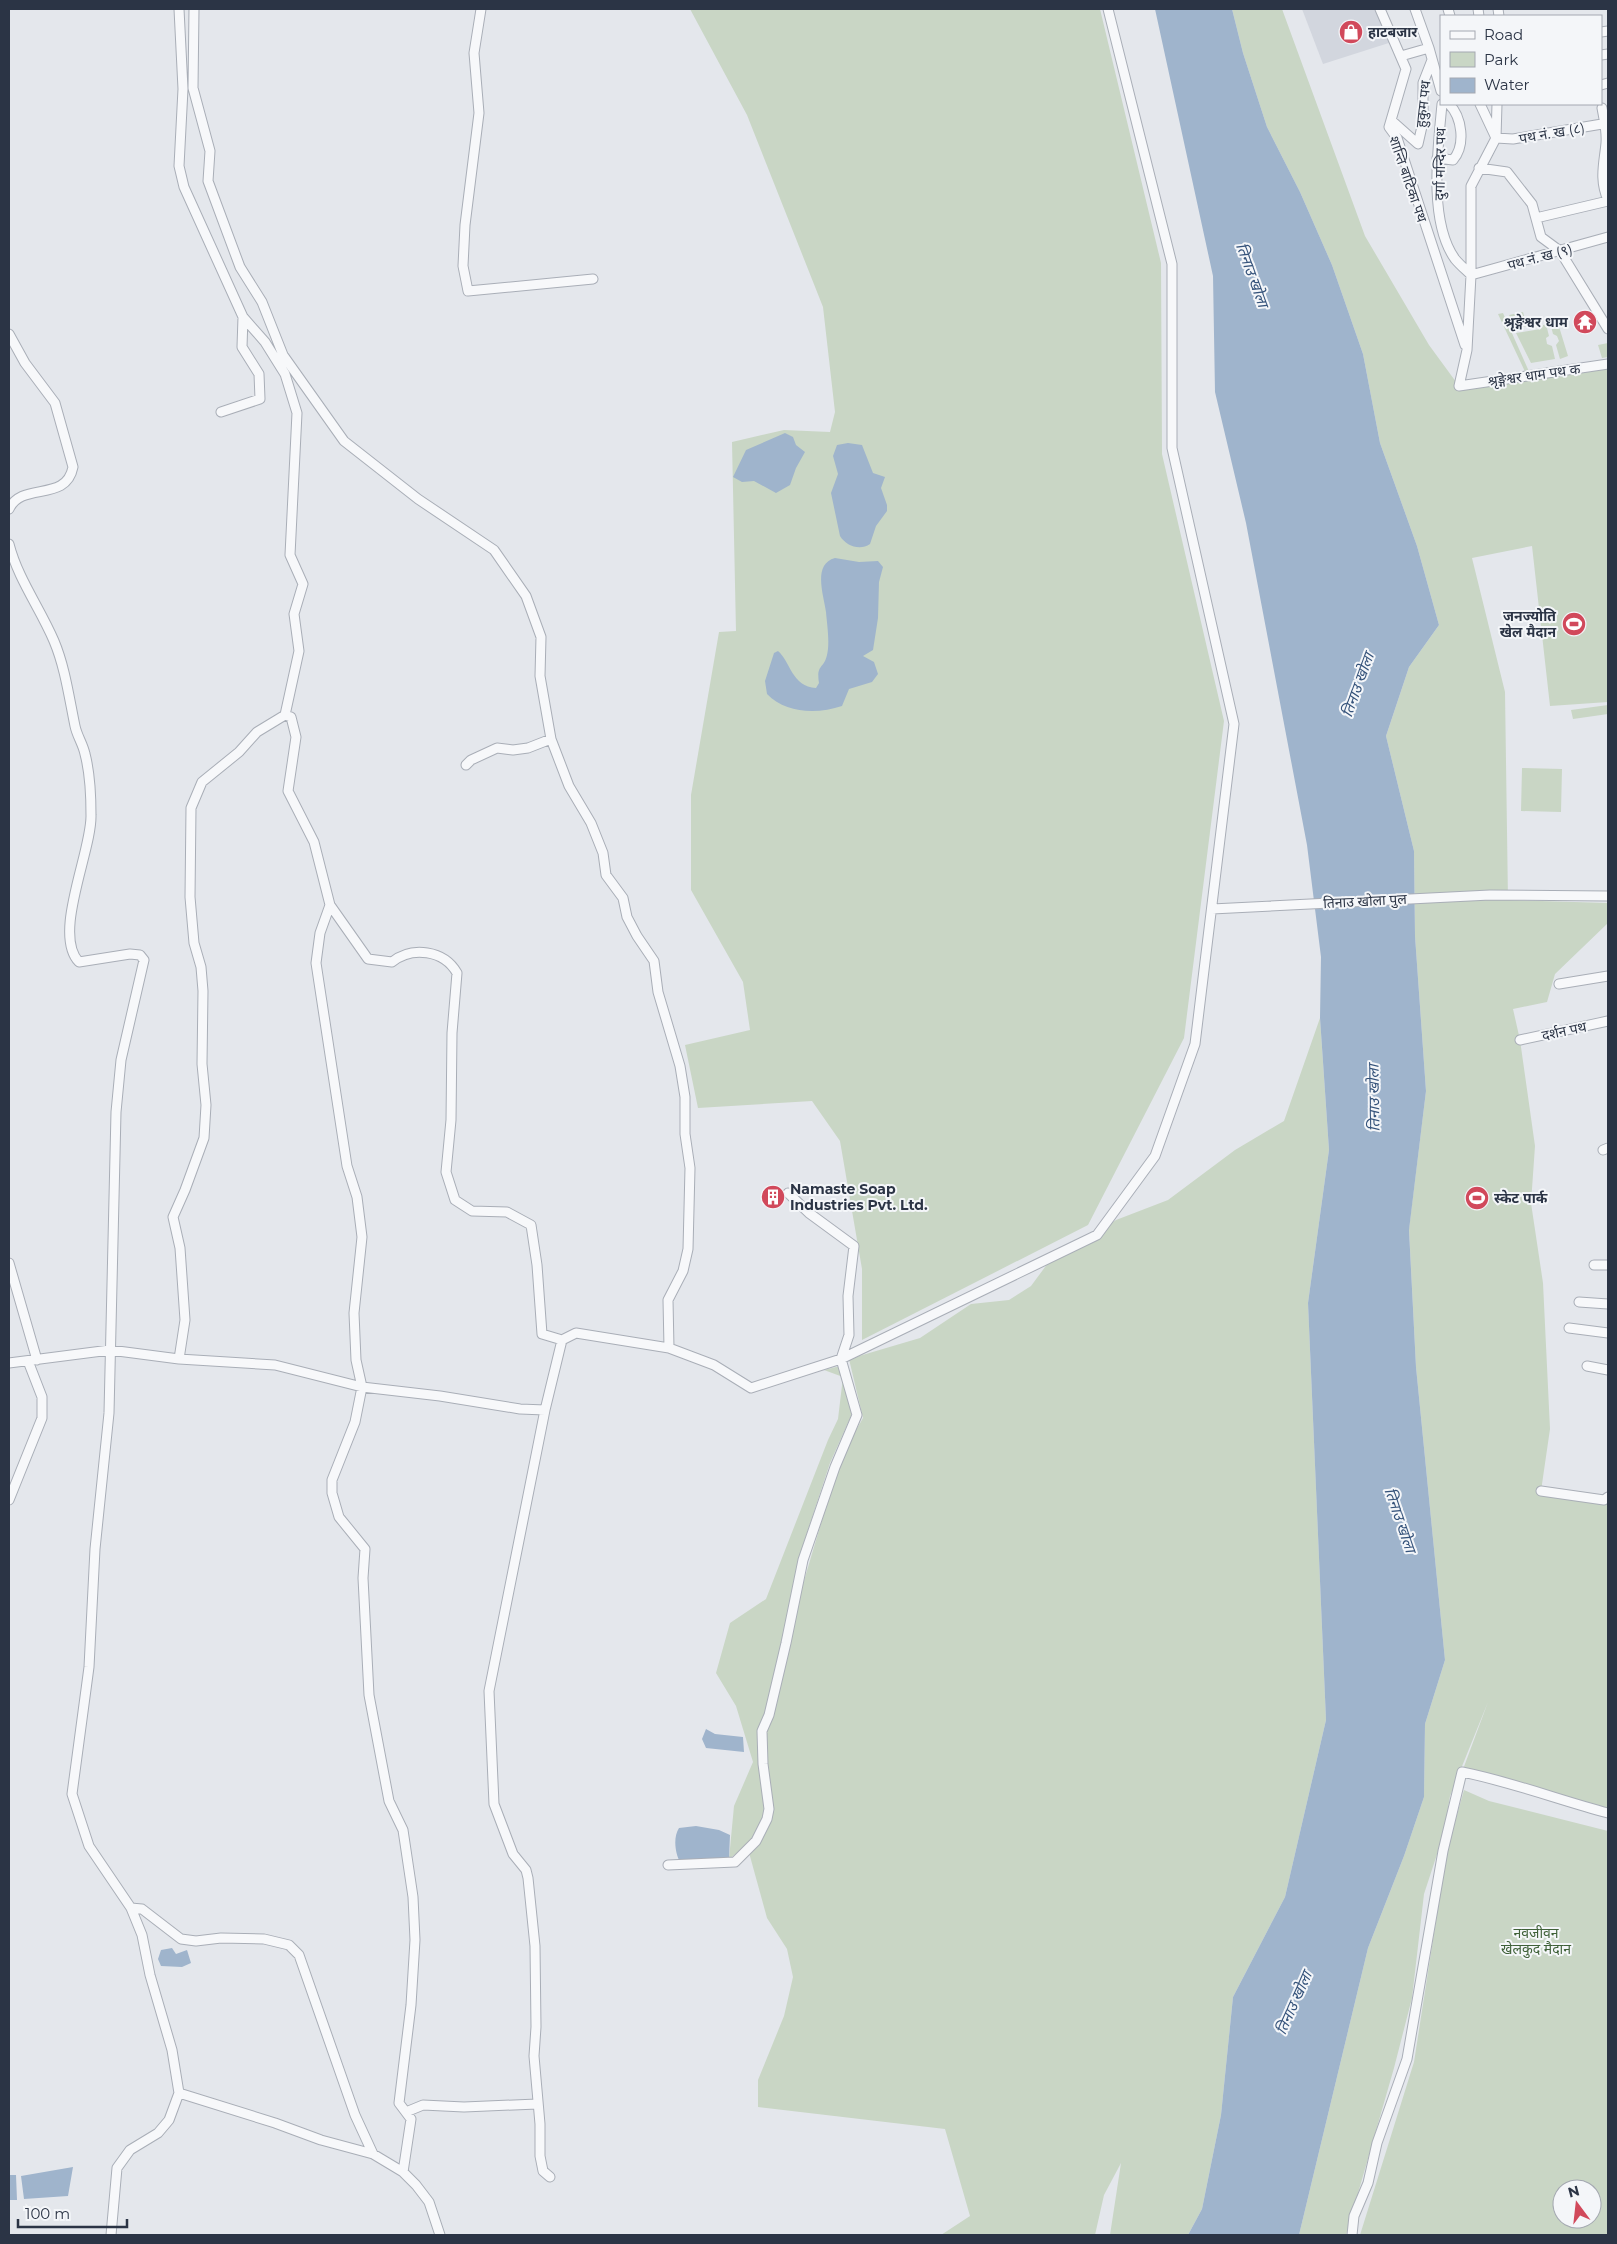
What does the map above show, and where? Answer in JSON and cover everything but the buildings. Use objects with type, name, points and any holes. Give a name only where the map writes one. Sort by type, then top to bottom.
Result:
[{"type":"street","points":[[179,9],[183,89],[179,166],[184,187],[243,317],[266,342],[285,374],[297,413],[290,555],[303,584],[294,614],[299,651],[285,715],[257,732],[239,752],[202,782],[191,808],[190,897],[194,943],[203,991],[202,1064],[206,1105],[204,1138],[173,1217],[180,1248],[185,1320],[179,1360]]},
{"type":"street","points":[[194,9],[193,88],[210,151],[208,181],[240,267],[262,302],[283,355],[344,441],[418,499],[494,550],[526,596],[541,637],[540,676],[551,739],[569,786],[591,823],[603,853],[606,875],[622,898],[627,917],[654,961],[658,992],[680,1066],[685,1097],[685,1134],[690,1168],[688,1249],[683,1271],[668,1300],[669,1348]]},
{"type":"street","points":[[482,9],[474,53],[479,113],[463,266],[468,291],[593,279]]},
{"type":"street","points":[[285,715],[291,717],[296,737],[288,791],[314,842],[330,904],[368,959],[392,962],[402,954],[413,952],[440,956],[448,961],[457,973],[452,1033],[451,1120],[446,1172],[455,1200],[472,1211],[507,1212],[531,1225],[537,1265],[542,1334],[562,1340],[576,1333],[669,1348],[714,1365],[751,1388],[841,1359],[1097,1235],[1155,1156],[1195,1044],[1234,724],[1172,448],[1172,264],[1108,9]]},
{"type":"street","name":"शान्ति बाटिका पथ","points":[[1380,9],[1406,70],[1389,127],[1396,138],[1467,350]]},
{"type":"street","points":[[1415,9],[1429,48],[1440,88]]},
{"type":"street","points":[[1401,56],[1429,48]]},
{"type":"street","name":"हुकुम पथ","points":[[1391,120],[1418,144],[1423,122],[1423,83],[1432,60]]},
{"type":"street","name":"दुर्गा मन्दिर पथ","points":[[1442,105],[1437,158],[1437,190],[1444,238],[1455,259],[1472,275]]},
{"type":"street","points":[[1437,158],[1453,160],[1458,154],[1461,127],[1450,105]]},
{"type":"street","points":[[1480,105],[1496,138]]},
{"type":"street","points":[[1467,350],[1472,275],[1471,186],[1478,168],[1496,138],[1497,105]]},
{"type":"street","points":[[1536,218],[1608,200],[1603,189],[1602,172],[1606,142],[1606,123],[1602,108]]},
{"type":"street","name":"पथ नं. ख (८)","points":[[1496,138],[1513,139],[1606,123]]},
{"type":"street","points":[[1478,168],[1507,172],[1524,191],[1532,204],[1541,237],[1560,251],[1608,329]]},
{"type":"street","name":"पथ नं. ख (९)","points":[[1472,275],[1608,240]]},
{"type":"street","points":[[221,412],[260,399],[259,374],[242,347],[243,317]]},
{"type":"street","points":[[9,334],[17,351],[55,403],[73,467],[71,477],[62,486],[22,495],[13,500],[9,509]]},
{"type":"street","name":"श्रृङ्गेश्वर धाम पथ क","points":[[1467,350],[1460,386],[1608,364]]},
{"type":"street","points":[[9,544],[21,578],[55,643],[63,666],[75,728],[86,758],[91,815],[88,844],[72,904],[70,927],[72,949],[79,962],[130,954],[140,955],[144,960],[121,1060],[117,1103],[109,1413],[96,1549],[88,1667],[72,1794],[89,1846],[131,1908],[142,1935],[150,1975],[172,2050],[179,2093],[169,2120],[158,2133],[130,2150],[117,2168],[111,2235]]},
{"type":"street","points":[[466,765],[471,760],[497,748],[513,750],[528,748],[551,739]]},
{"type":"street","name":"तिनाउ खोला पुल","points":[[1212,909],[1490,895],[1608,896]]},
{"type":"street","points":[[330,904],[320,932],[316,963],[347,1166],[357,1197],[362,1237],[354,1313],[356,1360],[362,1387],[348,1445],[332,1480],[332,1493],[339,1517],[365,1549],[363,1578],[369,1695],[388,1801],[403,1830],[413,1898],[415,1940],[411,2005],[399,2103],[411,2119],[403,2172]]},
{"type":"street","points":[[1559,984],[1608,976]]},
{"type":"street","name":"दर्शन पथ","points":[[1520,1040],[1608,1021]]},
{"type":"street","points":[[668,1864],[735,1862],[756,1841],[767,1819],[769,1809],[763,1764],[762,1731],[769,1715],[803,1560],[835,1467],[857,1415],[841,1359],[849,1335],[848,1296],[854,1246],[810,1213],[788,1193]]},
{"type":"street","points":[[9,1264],[42,1397],[42,1418],[9,1500]]},
{"type":"street","points":[[1594,1265],[1608,1265]]},
{"type":"street","points":[[1578,1302],[1608,1304]]},
{"type":"street","points":[[1569,1328],[1608,1334]]},
{"type":"street","points":[[550,2177],[543,2171],[540,2156],[540,2124],[534,2056],[536,2027],[535,1946],[528,1878],[526,1870],[513,1854],[494,1804],[489,1691],[545,1410],[562,1340]]},
{"type":"street","points":[[9,1363],[110,1350],[179,1360],[275,1365],[362,1387],[440,1396],[520,1409],[545,1410]]},
{"type":"street","points":[[1587,1366],[1608,1370]]},
{"type":"street","points":[[1541,1491],[1604,1500],[1608,1497]]},
{"type":"street","points":[[1352,2235],[1354,2216],[1368,2183],[1377,2143],[1407,2059],[1442,1851],[1462,1772],[1500,1780],[1558,1800],[1608,1813]]},
{"type":"street","points":[[131,1908],[142,1909],[181,1939],[196,1941],[221,1938],[264,1939],[289,1945],[299,1955],[355,2115],[374,2154]]},
{"type":"street","points":[[179,2093],[267,2120],[321,2140],[374,2154],[403,2172],[429,2202],[440,2235]]},
{"type":"street","points":[[406,2112],[423,2105],[464,2107],[537,2104]]},
{"type":"shaded area","name":"हाटबजार","points":[[1302,9],[1380,9],[1395,41],[1323,64]]},
{"type":"green space","points":[[690,9],[1100,9],[1161,263],[1162,454],[1224,721],[1184,1038],[1088,1225],[862,1340],[862,1269],[840,1141],[812,1101],[698,1108],[685,1045],[750,1030],[743,982],[691,890],[691,795],[719,632],[736,631],[732,442],[784,430],[830,432],[835,412],[823,307],[747,115]]},
{"type":"green space","points":[[1232,9],[1282,9],[1365,236],[1429,345],[1459,386],[1527,376],[1498,314],[1503,313],[1531,376],[1608,368],[1608,702],[1550,706],[1532,546],[1472,558],[1505,692],[1508,900],[1608,903],[1608,923],[1555,974],[1547,1002],[1513,1009],[1520,1040],[1535,1146],[1531,1203],[1543,1283],[1550,1429],[1541,1491],[1608,1498],[1608,1813],[1462,1772],[1488,1702],[1450,1796],[1444,1833],[1424,1894],[1412,1998],[1346,2235],[1299,2235],[1368,1948],[1404,1856],[1424,1797],[1425,1724],[1445,1660],[1416,1367],[1409,1229],[1426,1091],[1415,936],[1414,851],[1386,736],[1409,667],[1439,625],[1417,546],[1380,443],[1363,354],[1332,265],[1300,192],[1267,127],[1243,53]]},
{"type":"green space","points":[[1523,312],[1527,326],[1516,329],[1509,315]]},
{"type":"green space","points":[[1557,320],[1568,356],[1560,359],[1556,345],[1559,341],[1557,336],[1553,334],[1550,322]]},
{"type":"green space","points":[[1546,324],[1549,336],[1546,338],[1547,344],[1552,346],[1555,359],[1531,363],[1516,333],[1541,329],[1541,326]]},
{"type":"green space","points":[[1608,343],[1608,357],[1602,358],[1598,345]]},
{"type":"green space","points":[[1608,705],[1608,714],[1573,719],[1571,710]]},
{"type":"green space","points":[[1522,768],[1562,769],[1561,812],[1521,811]]},
{"type":"green space","points":[[1320,1018],[1329,1150],[1308,1303],[1326,1720],[1285,1897],[1233,1997],[1221,2115],[1202,2209],[1188,2235],[1110,2235],[1121,2163],[1104,2195],[1095,2235],[941,2235],[970,2216],[945,2129],[758,2107],[758,2080],[784,2016],[793,1977],[787,1949],[767,1918],[748,1849],[767,1823],[765,1731],[803,1584],[841,1456],[863,1418],[849,1359],[920,1338],[971,1304],[1009,1300],[1031,1286],[1048,1263],[1116,1220],[1168,1200],[1235,1150],[1284,1121]]},
{"type":"green space","points":[[840,1366],[851,1401],[851,1416],[830,1463],[799,1557],[781,1651],[769,1703],[761,1724],[768,1810],[755,1839],[729,1859],[734,1806],[753,1762],[736,1706],[716,1673],[730,1623],[766,1599],[838,1419],[843,1377],[824,1370]]},
{"type":"green space","name":"नवजीवन खेलकुद मैदान","points":[[1464,1790],[1489,1801],[1608,1831],[1608,2235],[1360,2235],[1414,2062],[1447,1850]]},
{"type":"water","name":"तिनाउ खोला","points":[[1155,9],[1232,9],[1243,53],[1267,127],[1300,192],[1332,265],[1363,354],[1380,443],[1417,546],[1439,625],[1409,667],[1386,736],[1414,851],[1415,936],[1426,1091],[1409,1230],[1416,1367],[1445,1660],[1425,1724],[1424,1797],[1404,1856],[1368,1948],[1299,2235],[1188,2235],[1202,2209],[1221,2115],[1233,1997],[1285,1897],[1326,1720],[1308,1303],[1329,1150],[1320,1018],[1321,957],[1307,845],[1246,523],[1215,392],[1213,276]]},
{"type":"water","points":[[785,433],[793,437],[796,445],[805,452],[796,468],[790,485],[776,493],[754,481],[742,482],[733,477],[746,450]]},
{"type":"water","points":[[848,443],[862,445],[873,473],[885,477],[881,488],[887,505],[887,511],[876,526],[870,544],[862,547],[849,545],[840,536],[831,493],[838,474],[833,456],[837,445]]},
{"type":"water","points":[[835,558],[859,562],[878,561],[883,567],[879,582],[878,618],[873,650],[863,656],[874,662],[878,674],[872,682],[849,689],[842,706],[813,711],[793,709],[775,701],[767,694],[765,681],[774,653],[778,651],[802,683],[808,687],[816,688],[819,683],[819,669],[826,659],[828,650],[826,612],[821,581],[824,567],[828,561]]},
{"type":"water","points":[[706,1729],[715,1734],[743,1737],[744,1752],[706,1748],[702,1739]]},
{"type":"water","points":[[696,1826],[719,1830],[730,1835],[729,1859],[680,1862],[675,1845],[677,1832],[679,1828]]},
{"type":"water","points":[[172,1948],[176,1954],[187,1950],[191,1963],[182,1967],[161,1966],[158,1959],[161,1950]]},
{"type":"water","points":[[73,2167],[68,2196],[24,2199],[21,2176]]},
{"type":"water","points":[[9,2175],[16,2175],[17,2200],[9,2200]]},
{"type":"place","name":"हाटबजार","points":[[1351,32]]},
{"type":"place","name":"श्रृङ्गेश्वर धाम","points":[[1585,322]]},
{"type":"place","name":"जनज्योति खेल मैदान","points":[[1574,624]]},
{"type":"place","name":"Namaste Soap Industries Pvt. Ltd.","points":[[773,1197]]},
{"type":"place","name":"स्केट पार्क","points":[[1477,1198]]}]
